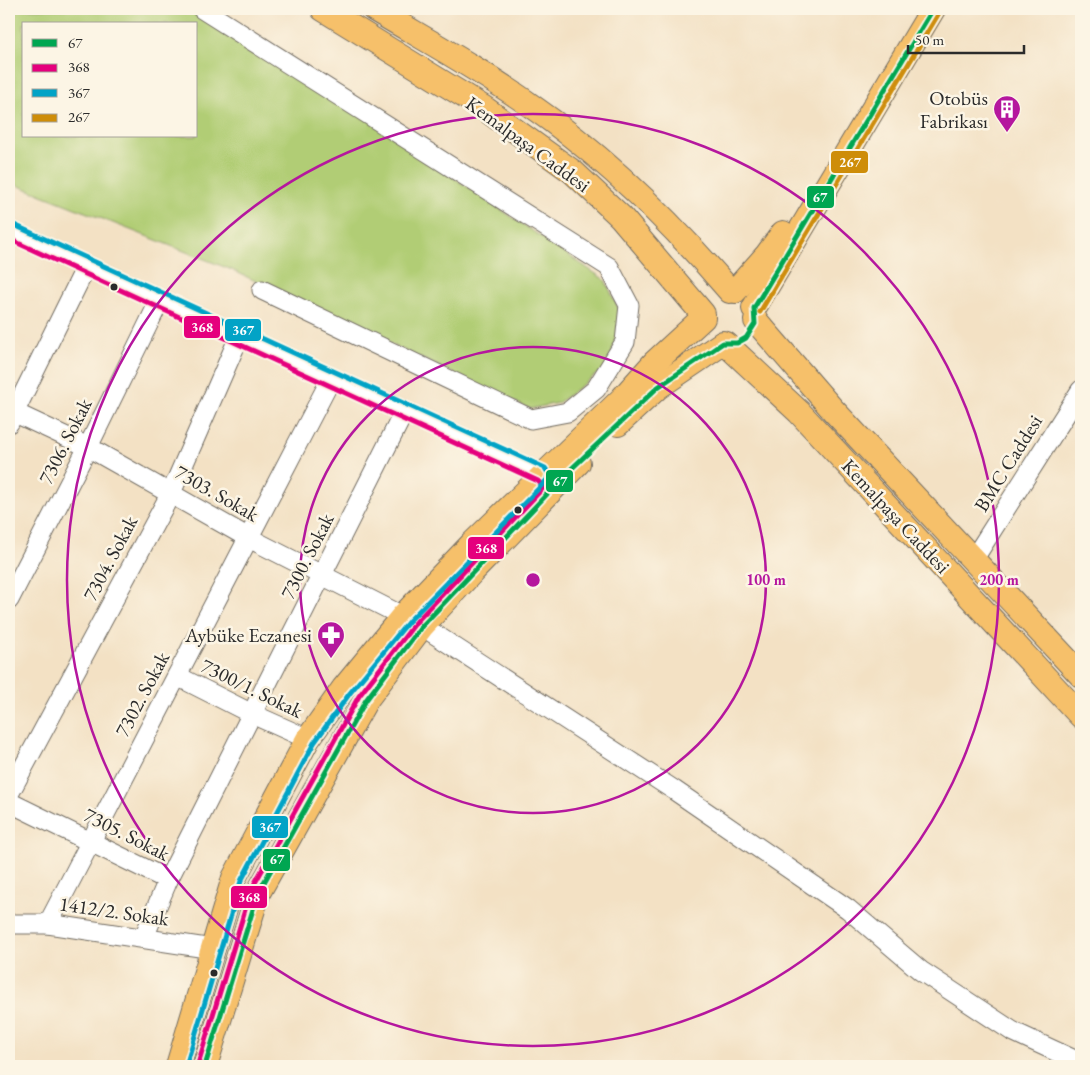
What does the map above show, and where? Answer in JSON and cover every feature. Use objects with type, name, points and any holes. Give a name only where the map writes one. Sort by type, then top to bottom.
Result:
[{"type":"main road","name":"Kemalpaşa Caddesi","points":[[323,9],[484,108],[573,172],[621,217],[703,316],[709,334],[724,343],[799,412],[1081,716]]},
{"type":"main road","name":"Kemalpaşa Caddesi","points":[[374,9],[530,104],[601,160],[689,243],[732,291],[746,297],[755,314],[833,410],[1081,675]]},
{"type":"main road","points":[[178,1066],[234,878],[308,740],[344,688],[548,481],[655,362],[703,316],[706,306],[712,297],[732,291],[767,255],[797,213],[913,9]]},
{"type":"main road","points":[[548,481],[658,387],[724,343],[736,343],[746,338],[753,331],[755,314],[933,9]]},
{"type":"main road","points":[[205,1066],[258,893],[412,621]]},
{"type":"street","points":[[202,9],[609,267],[629,305],[625,342],[596,389],[568,412],[531,418],[262,290]]},
{"type":"street","points":[[10,234],[160,300],[404,412],[548,481]]},
{"type":"street","points":[[10,415],[86,267]]},
{"type":"street","name":"7306. Sokak","points":[[9,600],[88,447],[160,300]]},
{"type":"street","name":"7304. Sokak","points":[[9,794],[170,493],[239,337]]},
{"type":"street","name":"7302. Sokak","points":[[48,924],[90,840],[105,817],[247,537],[331,379]]},
{"type":"street","name":"BMC Caddesi","points":[[974,560],[1081,390]]},
{"type":"street","name":"7300. Sokak","points":[[168,880],[404,412]]},
{"type":"street","name":"7303. Sokak","points":[[10,415],[88,447],[247,537],[412,621],[674,790],[848,909],[921,971],[1012,1031],[1081,1063]]},
{"type":"street","name":"7300/1. Sokak","points":[[177,676],[308,740]]},
{"type":"street","name":"7305. Sokak","points":[[9,802],[90,840],[168,880],[144,937]]},
{"type":"street","name":"1412/2. Sokak","points":[[9,924],[48,924],[213,948]]},
{"type":"green space","points":[[9,9],[192,9],[293,69],[605,280],[621,314],[609,365],[558,403],[530,409],[232,270],[9,182]]},
{"type":"transit line","name":"67","points":[[205,1066],[258,893],[366,700],[422,626],[568,472],[658,387],[723,343],[737,343],[746,338],[755,324],[754,308],[933,9]]},
{"type":"transit line","name":"267","points":[[760,312],[939,13]]},
{"type":"transit line","name":"367","points":[[12,224],[545,468],[549,474],[547,480],[409,621],[350,693],[314,743],[241,881],[186,1066]]},
{"type":"transit line","name":"368","points":[[9,239],[538,481],[544,487],[417,621],[359,696],[251,890],[198,1064]]},
{"type":"place","name":"Otobüs Fabrikası","points":[[1007,133]]},
{"type":"place","name":"Aybüke Eczanesi","points":[[331,659]]}]
